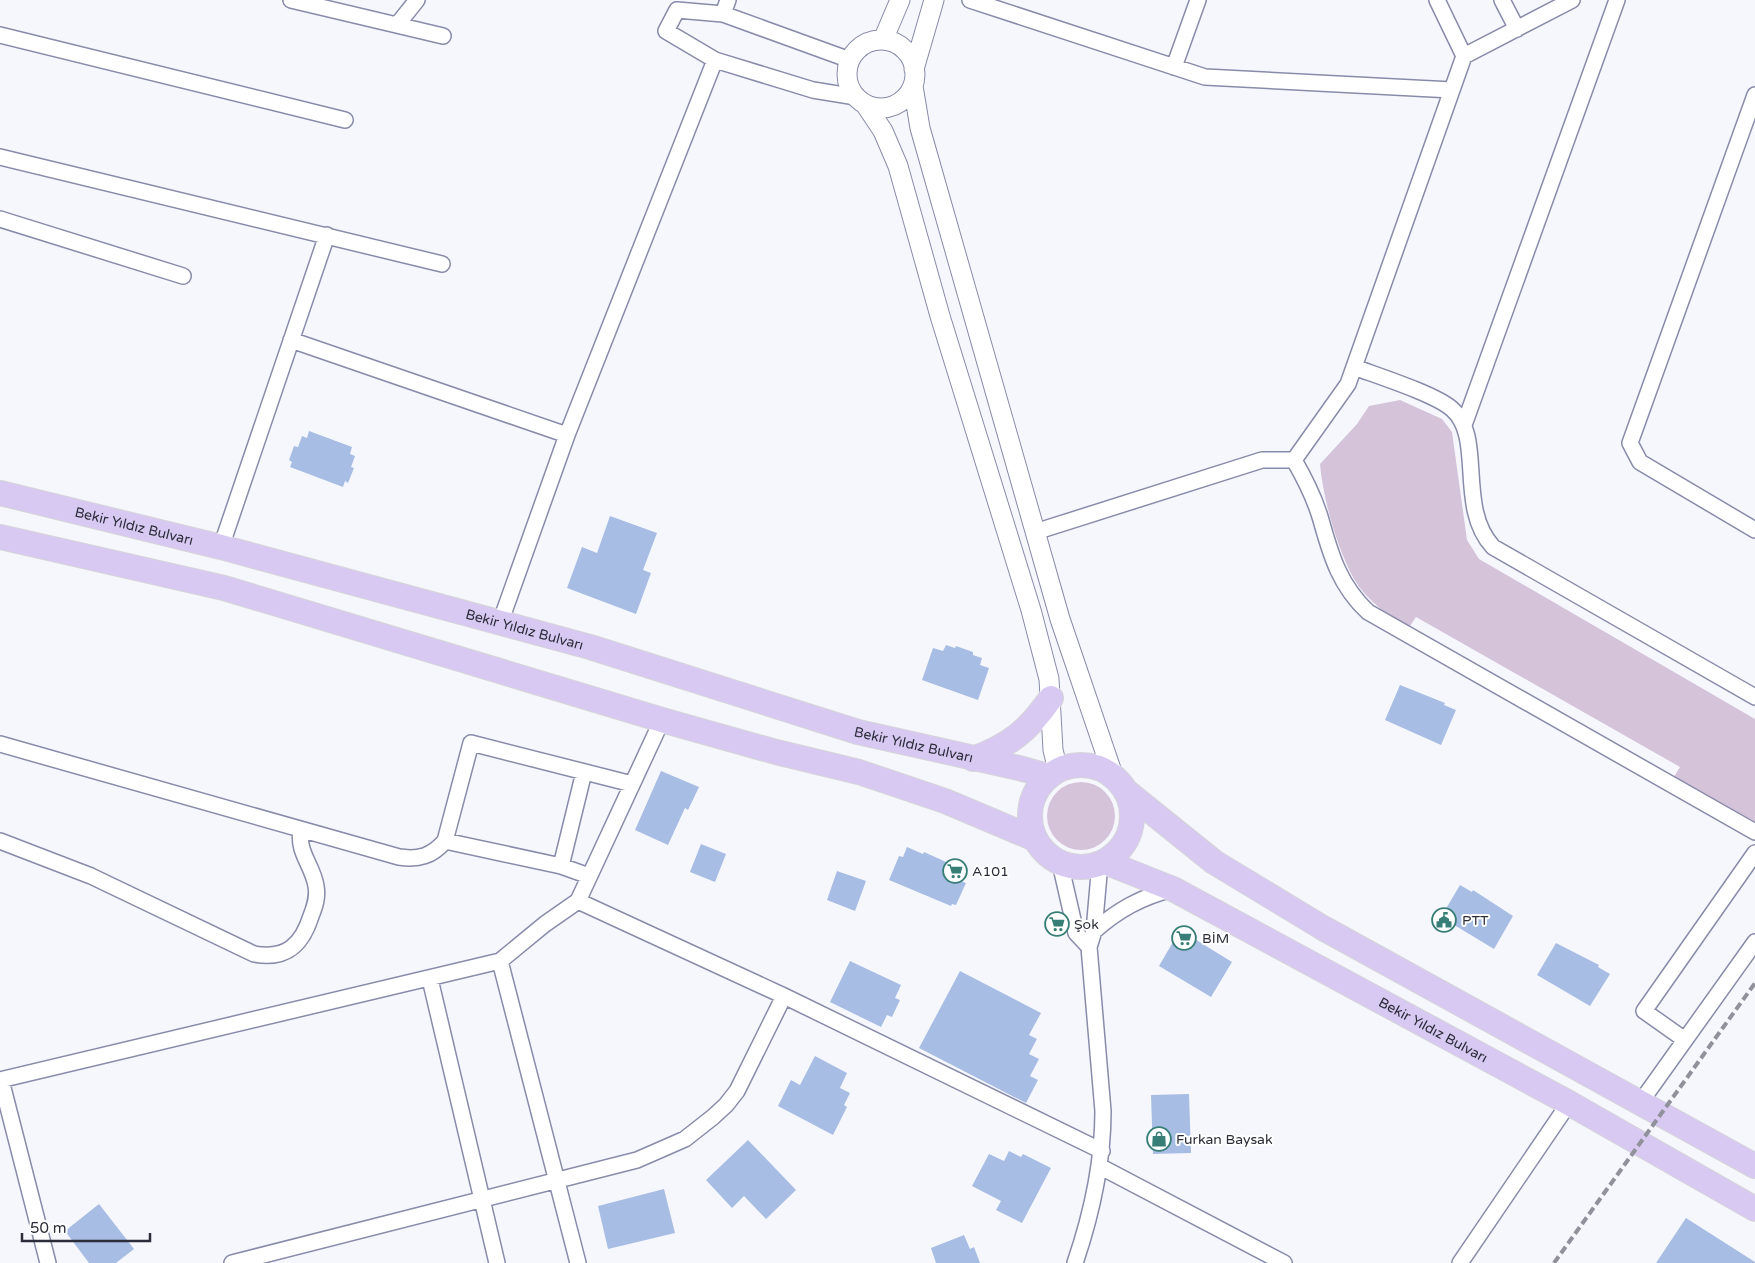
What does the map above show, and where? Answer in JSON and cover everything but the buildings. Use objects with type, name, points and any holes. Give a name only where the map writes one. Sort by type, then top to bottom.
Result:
[{"type":"main road","name":"Bekir Yıldız Bulvarı","points":[[0,493],[221,547],[590,647],[858,732],[973,759],[1053,773]]},
{"type":"main road","points":[[0,537],[224,588],[662,720],[899,785],[963,808],[1035,839]]},
{"type":"main road","points":[[973,759],[1017,738],[1038,718],[1051,698]]},
{"type":"main road","points":[[1120,784],[1133,815],[1128,837],[1118,851],[1103,863],[1083,868],[1060,863],[1042,849],[1031,829],[1030,806],[1034,795],[1053,773],[1069,766],[1092,765],[1120,784],[1214,862],[1323,928],[1755,1166]]},
{"type":"main road","name":"Bekir Yıldız Bulvarı","points":[[1103,863],[1173,889],[1569,1103],[1755,1209]]},
{"type":"street","points":[[291,0],[443,36]]},
{"type":"street","points":[[397,26],[417,0]]},
{"type":"street","points":[[883,40],[900,0]]},
{"type":"street","points":[[850,60],[726,7],[677,10],[666,31],[714,60],[813,90],[861,101],[876,108],[893,106],[907,96],[914,77],[934,0]]},
{"type":"street","points":[[970,0],[1205,78],[1452,90]]},
{"type":"street","points":[[1174,68],[1198,0]]},
{"type":"street","points":[[1437,0],[1464,56]]},
{"type":"street","points":[[1502,0],[1517,29]]},
{"type":"street","points":[[1294,460],[1348,384],[1464,56],[1572,0]]},
{"type":"street","points":[[1464,425],[1617,0]]},
{"type":"street","points":[[0,35],[345,120]]},
{"type":"street","points":[[1053,773],[1051,698],[1045,658],[1034,619],[940,316],[898,166],[883,132],[850,88],[847,77],[850,60],[856,50],[866,44],[883,40],[894,43],[904,49],[911,58],[920,128],[1073,664],[1120,784]]},
{"type":"street","points":[[500,623],[567,435],[714,60]]},
{"type":"street","points":[[1755,95],[1630,443],[1640,462],[1755,530]]},
{"type":"street","points":[[0,157],[327,234],[442,264]]},
{"type":"street","points":[[0,220],[183,276]]},
{"type":"street","points":[[221,547],[327,234]]},
{"type":"street","points":[[291,340],[567,435]]},
{"type":"street","points":[[1354,366],[1444,403],[1459,416],[1464,425],[1476,519],[1486,539],[1493,547],[1755,697]]},
{"type":"street","points":[[1035,532],[1262,460],[1294,460]]},
{"type":"street","points":[[1294,460],[1313,498],[1326,544],[1338,574],[1356,601],[1368,612],[1755,832]]},
{"type":"street","points":[[48,1263],[0,1080],[500,961],[545,924],[578,901],[662,720]]},
{"type":"street","points":[[0,744],[301,831],[412,859],[431,854],[445,841],[471,744],[632,784]]},
{"type":"street","points":[[561,866],[584,772]]},
{"type":"street","points":[[0,841],[91,876],[254,954],[270,956],[291,949],[303,938],[316,902],[314,876],[300,846],[301,831]]},
{"type":"street","points":[[445,841],[561,866],[589,876]]},
{"type":"street","points":[[1685,1040],[1644,1011],[1755,853]]},
{"type":"street","points":[[1060,863],[1076,933],[1089,947]]},
{"type":"street","points":[[1075,1263],[1096,1192],[1102,1151],[1103,1111],[1089,947],[1094,931],[1103,863]]},
{"type":"street","points":[[1094,931],[1126,906],[1155,893],[1173,889]]},
{"type":"street","points":[[578,901],[784,996],[1102,1151]]},
{"type":"street","points":[[1640,1103],[1755,942]]},
{"type":"street","points":[[500,961],[578,1263]]},
{"type":"street","points":[[430,979],[497,1263]]},
{"type":"street","points":[[232,1263],[654,1155],[700,1129],[713,1118],[737,1091],[784,996]]},
{"type":"street","points":[[1460,1263],[1569,1103]]},
{"type":"street","points":[[1100,1168],[1284,1263]]},
{"type":"shaded area","points":[[1400,400],[1442,419],[1452,432],[1467,540],[1479,559],[1755,719],[1755,822],[1672,780],[1680,767],[1416,617],[1408,629],[1371,601],[1359,587],[1342,553],[1332,523],[1324,492],[1320,464],[1357,424],[1369,406]]},
{"type":"shaded area","points":[[1074,782],[1088,782],[1100,787],[1110,797],[1115,809],[1115,823],[1110,835],[1100,845],[1088,850],[1074,850],[1062,845],[1052,835],[1047,823],[1047,809],[1052,797],[1062,787]]},
{"type":"railway","points":[[1554,1263],[1755,983]]},
{"type":"place","name":"A101","points":[[955,871]]},
{"type":"place","name":"PTT","points":[[1444,920]]},
{"type":"place","name":"Şok","points":[[1057,924]]},
{"type":"place","name":"BİM","points":[[1184,938]]},
{"type":"place","name":"Furkan Baysak","points":[[1159,1139]]}]
